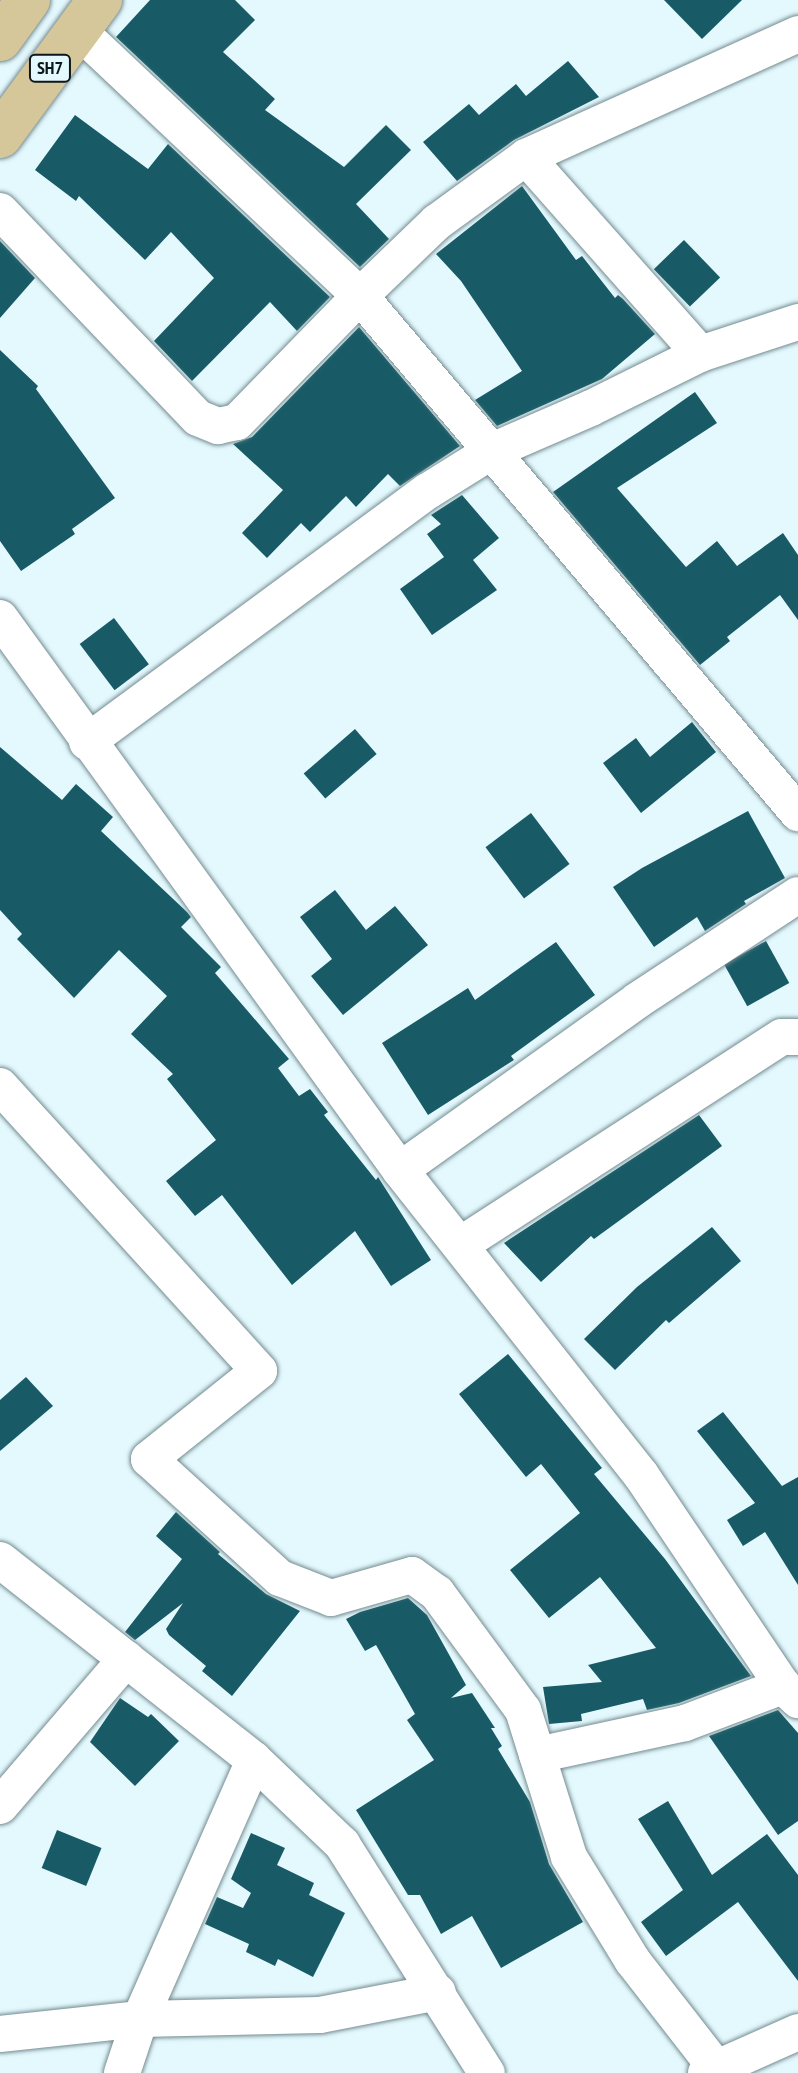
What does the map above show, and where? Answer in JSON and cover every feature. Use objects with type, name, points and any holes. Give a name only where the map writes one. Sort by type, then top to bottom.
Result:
[{"type":"main road","points":[[0,39],[28,0]]},
{"type":"main road","name":"SH7","points":[[0,136],[89,15]]},
{"type":"street","points":[[89,15],[360,296],[798,813]]},
{"type":"street","points":[[0,211],[198,418],[218,426],[237,422],[437,222],[526,157],[798,34]]},
{"type":"street","points":[[526,157],[700,354]]},
{"type":"street","points":[[87,742],[428,491],[492,451],[591,408],[700,354],[798,322]]},
{"type":"street","points":[[0,618],[400,1170],[641,1475],[791,1693],[685,1723],[537,1755]]},
{"type":"street","points":[[400,1170],[638,1000],[798,895]]},
{"type":"street","points":[[460,1245],[782,1037],[798,1037]]},
{"type":"street","points":[[0,1086],[259,1371],[149,1459],[280,1578],[331,1598],[412,1575],[437,1593],[523,1710],[569,1857],[632,1960],[711,2070],[798,2032]]},
{"type":"street","points":[[3,1567],[254,1760],[342,1844],[487,2073]]},
{"type":"street","points":[[0,1806],[126,1659]]},
{"type":"street","points":[[122,2073],[140,2019],[254,1760]]},
{"type":"street","points":[[0,2034],[140,2019],[320,2015],[438,1992]]},
{"type":"building","points":[[150,0],[235,0],[255,20],[223,52],[275,99],[265,110],[344,167],[386,125],[411,150],[356,204],[389,239],[360,267],[116,37]]},
{"type":"building","points":[[664,0],[742,0],[702,39]]},
{"type":"building","points":[[568,61],[599,97],[514,140],[457,181],[423,142],[469,104],[479,115],[516,84],[526,96]]},
{"type":"building","points":[[75,115],[148,169],[168,144],[330,297],[297,331],[270,302],[192,381],[154,341],[214,278],[171,232],[145,260],[79,196],[76,201],[35,170]]},
{"type":"building","points":[[522,186],[576,260],[582,256],[615,298],[618,295],[623,299],[655,334],[602,379],[497,426],[475,400],[522,371],[461,281],[436,254]]},
{"type":"building","points":[[684,240],[720,277],[690,307],[654,269]]},
{"type":"building","points":[[0,241],[35,278],[0,318]]},
{"type":"building","points":[[359,327],[460,446],[400,486],[388,474],[356,507],[346,496],[310,532],[301,523],[267,558],[242,533],[283,490],[233,444],[252,437]]},
{"type":"building","points":[[0,350],[38,386],[36,389],[115,498],[72,529],[75,534],[21,571],[0,541]]},
{"type":"building","points":[[695,392],[717,423],[617,488],[686,567],[717,541],[737,566],[783,533],[798,555],[798,620],[780,595],[727,637],[730,641],[700,665],[553,492]]},
{"type":"building","points":[[462,495],[499,538],[473,560],[497,590],[432,635],[400,589],[444,557],[427,534],[441,524],[431,515]]},
{"type":"building","points":[[114,618],[149,664],[115,690],[80,644]]},
{"type":"building","points":[[692,722],[716,752],[641,813],[603,763],[636,738],[650,757]]},
{"type":"building","points":[[355,729],[377,754],[325,799],[304,774]]},
{"type":"building","points":[[0,747],[62,800],[76,784],[113,817],[101,831],[191,917],[181,927],[221,967],[215,973],[289,1059],[278,1068],[299,1096],[310,1089],[328,1112],[324,1115],[376,1180],[378,1177],[431,1260],[391,1286],[355,1231],[292,1285],[222,1195],[195,1216],[166,1181],[216,1140],[167,1079],[173,1074],[131,1034],[167,996],[119,950],[74,998],[17,939],[22,934],[0,910]]},
{"type":"building","points":[[748,811],[785,878],[744,901],[746,904],[705,931],[697,917],[654,947],[613,887]]},
{"type":"building","points":[[531,813],[570,864],[524,898],[485,847]]},
{"type":"building","points":[[335,890],[366,930],[395,906],[428,945],[343,1015],[311,976],[332,959],[300,917]]},
{"type":"building","points":[[766,941],[789,983],[747,1006],[724,964]]},
{"type":"building","points":[[556,942],[595,995],[511,1056],[514,1060],[428,1115],[382,1043],[468,988],[475,1000]]},
{"type":"building","points":[[699,1115],[722,1146],[594,1239],[591,1236],[541,1282],[504,1243]]},
{"type":"building","points":[[712,1227],[741,1261],[669,1323],[666,1320],[615,1370],[584,1339],[637,1287]]},
{"type":"building","points":[[508,1354],[602,1468],[594,1474],[665,1559],[751,1676],[679,1703],[647,1710],[643,1699],[581,1714],[582,1721],[549,1724],[543,1687],[602,1682],[588,1665],[656,1648],[600,1577],[549,1618],[510,1570],[580,1513],[541,1464],[526,1477],[459,1394]]},
{"type":"building","points":[[26,1377],[53,1406],[0,1451],[0,1400]]},
{"type":"building","points":[[723,1412],[782,1486],[798,1477],[798,1585],[765,1532],[743,1546],[727,1520],[755,1503],[697,1431]]},
{"type":"building","points":[[176,1512],[220,1552],[218,1554],[266,1594],[300,1611],[232,1696],[202,1671],[206,1666],[169,1635],[166,1629],[183,1603],[135,1640],[125,1632],[182,1559],[156,1536]]},
{"type":"building","points":[[408,1598],[427,1615],[466,1685],[451,1698],[472,1693],[495,1728],[491,1728],[502,1746],[498,1749],[530,1802],[549,1864],[583,1922],[501,1968],[472,1916],[441,1934],[420,1895],[408,1895],[356,1810],[434,1760],[407,1720],[415,1714],[376,1645],[365,1651],[346,1619]]},
{"type":"building","points":[[120,1698],[148,1717],[151,1714],[179,1741],[135,1786],[90,1742]]},
{"type":"building","points":[[778,1710],[798,1733],[798,1821],[778,1835],[709,1736]]},
{"type":"building","points":[[668,1801],[712,1875],[767,1834],[798,1875],[798,1981],[738,1902],[666,1956],[641,1922],[683,1890],[638,1819]]},
{"type":"building","points":[[57,1830],[102,1848],[86,1886],[42,1868]]},
{"type":"building","points":[[251,1833],[285,1848],[277,1865],[314,1883],[309,1895],[345,1913],[313,1977],[278,1959],[275,1966],[246,1952],[249,1944],[205,1924],[217,1897],[243,1908],[251,1893],[231,1879]]}]
